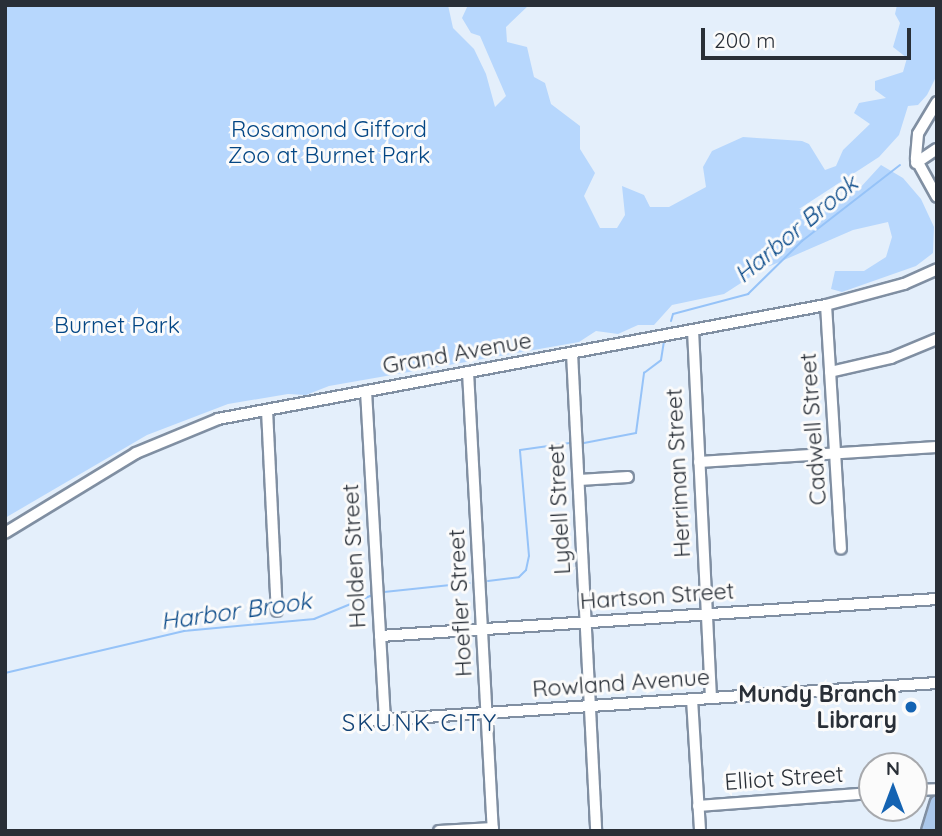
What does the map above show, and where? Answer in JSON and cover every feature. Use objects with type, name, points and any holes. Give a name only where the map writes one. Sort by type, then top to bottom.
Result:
[{"type":"main road","points":[[929,831],[937,802]]},
{"type":"street","points":[[937,102],[918,134],[916,163],[937,197]]},
{"type":"street","points":[[916,163],[937,149]]},
{"type":"street","name":"Grand Avenue","points":[[5,533],[136,453],[211,421],[826,305],[904,284],[937,269]]},
{"type":"street","name":"Cadwell Street","points":[[826,305],[841,549]]},
{"type":"street","name":"Herriman Street","points":[[693,330],[710,698]]},
{"type":"street","points":[[830,372],[891,358],[937,339]]},
{"type":"street","name":"Lydell Street","points":[[572,353],[596,831]]},
{"type":"street","name":"Hoefler Street","points":[[468,372],[493,830]]},
{"type":"street","name":"Holden Street","points":[[366,391],[385,719]]},
{"type":"street","points":[[267,410],[277,611]]},
{"type":"street","points":[[699,463],[937,447]]},
{"type":"street","points":[[579,481],[628,477]]},
{"type":"street","name":"Hartson Street","points":[[380,636],[937,599]]},
{"type":"street","name":"Rowland Avenue","points":[[350,722],[937,683]]},
{"type":"street","points":[[692,699],[699,831]]},
{"type":"street","name":"Elliot Street","points":[[698,806],[858,794]]},
{"type":"street","points":[[439,831],[493,830]]},
{"type":"green space","points":[[5,5],[448,5],[453,28],[474,49],[486,74],[495,107],[506,96],[480,36],[471,33],[462,18],[468,5],[529,5],[506,27],[507,42],[527,47],[534,77],[545,83],[551,104],[580,126],[580,149],[595,173],[584,196],[600,228],[617,228],[625,215],[622,186],[644,195],[650,207],[669,207],[706,187],[703,167],[712,151],[743,137],[802,141],[809,144],[825,170],[836,166],[843,150],[870,124],[854,113],[859,103],[886,98],[875,90],[875,81],[903,72],[907,58],[893,47],[900,23],[895,14],[897,5],[937,5],[937,75],[927,95],[918,105],[908,106],[899,135],[879,157],[799,209],[829,206],[859,189],[881,165],[903,178],[921,199],[934,227],[933,253],[916,266],[842,292],[831,289],[835,271],[864,271],[886,257],[892,237],[888,222],[853,230],[761,270],[724,294],[672,305],[654,325],[638,325],[618,334],[596,331],[579,342],[329,386],[306,395],[288,394],[228,404],[147,435],[5,518]]},
{"type":"waterway","name":"Harbor Brook","points":[[671,321],[673,314],[748,294],[802,241],[900,165]]},
{"type":"waterway","name":"Harbor Brook","points":[[584,443],[636,433],[644,373],[661,360],[664,342]]},
{"type":"waterway","name":"Harbor Brook","points":[[488,581],[519,577],[526,570],[529,556],[520,450],[570,443]]},
{"type":"waterway","name":"Harbor Brook","points":[[384,592],[470,583]]},
{"type":"waterway","name":"Harbor Brook","points":[[5,673],[184,631],[314,619],[375,594]]},
{"type":"place","name":"Mundy Branch Library","points":[[911,707]]},
{"type":"district","name":"SKUNK CITY","points":[[420,723]]},
{"type":"park label","name":"Rosamond Gifford Zoo at Burnet Park","points":[[329,142]]},
{"type":"park label","name":"Burnet Park","points":[[117,325]]}]
